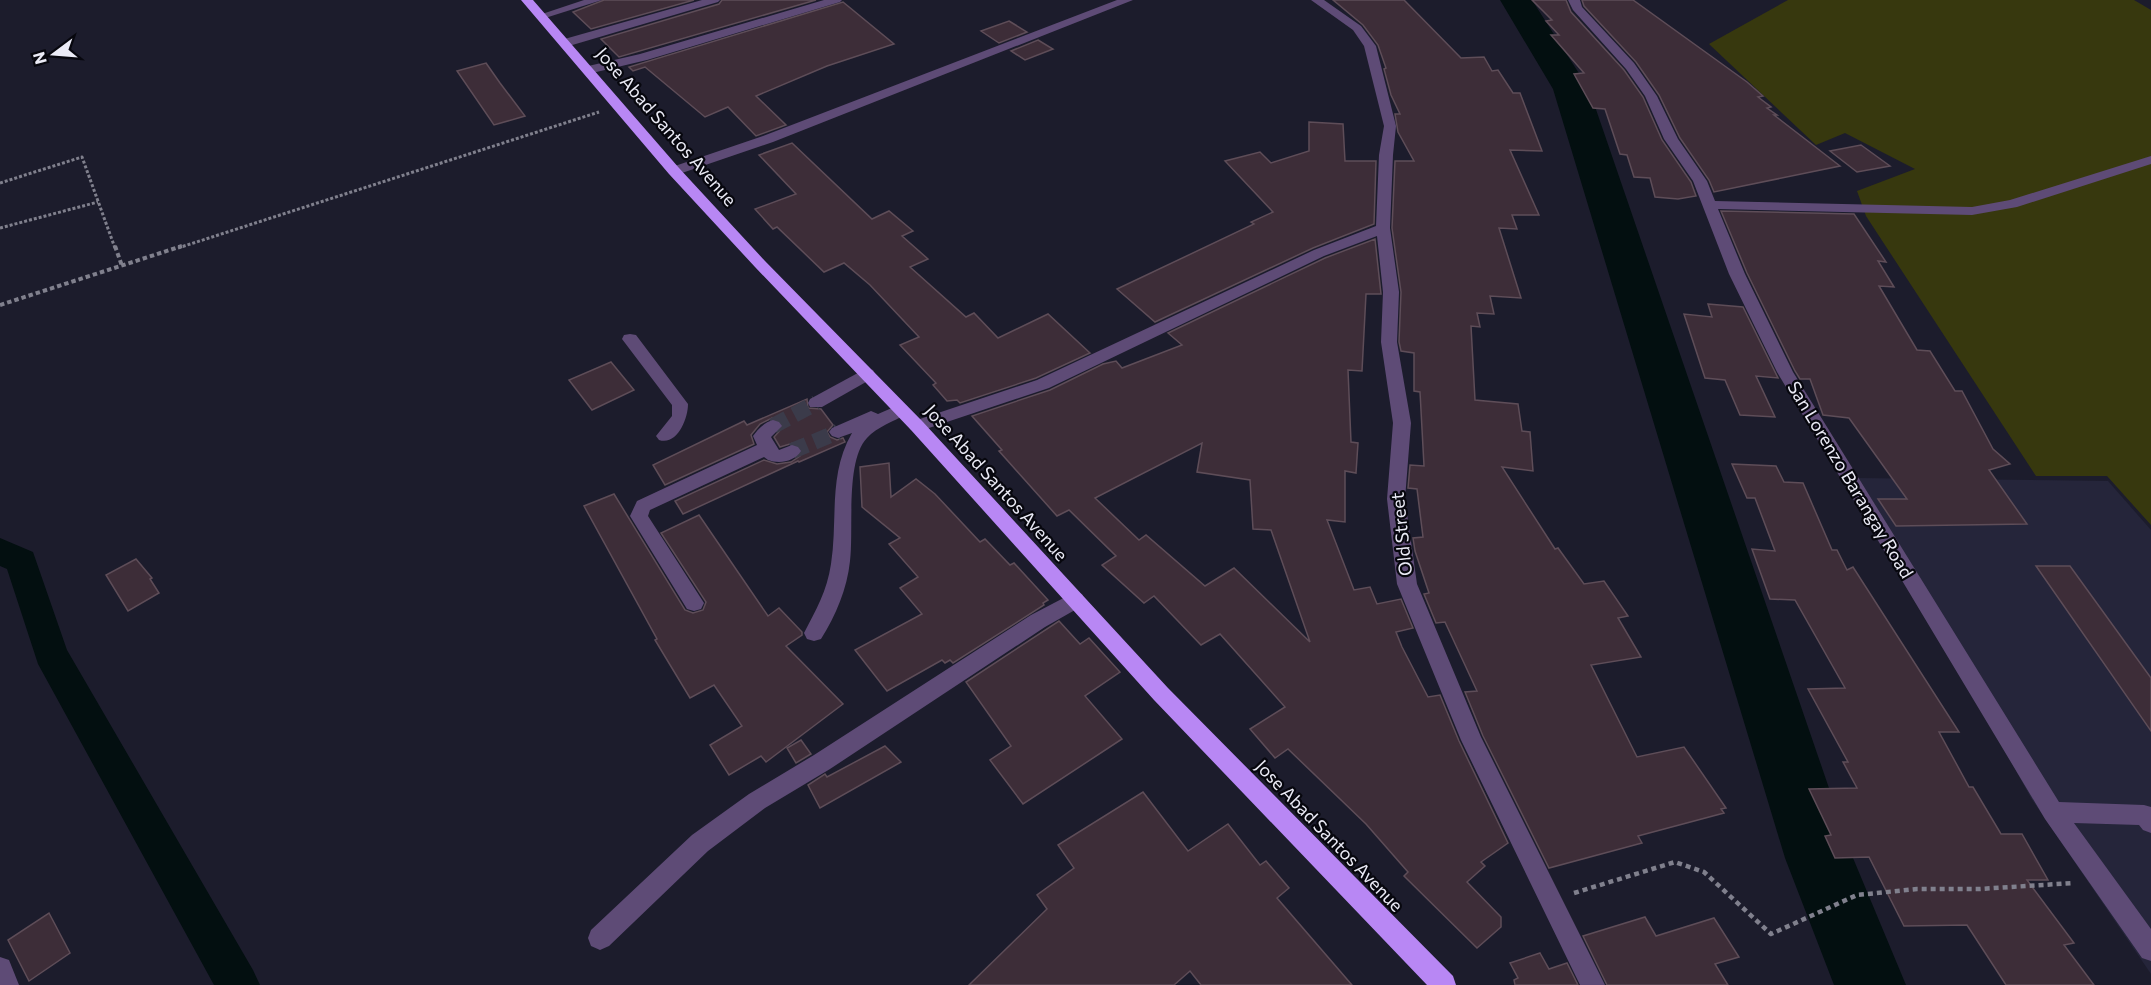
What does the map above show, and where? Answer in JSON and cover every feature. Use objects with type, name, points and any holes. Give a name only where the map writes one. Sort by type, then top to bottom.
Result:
[{"type":"highway","name":"Jose Abad Santos Avenue","points":[[527,0],[674,171],[917,426],[1161,694],[1444,985]]},
{"type":"street","points":[[542,16],[596,0]]},
{"type":"street","points":[[564,43],[714,0]]},
{"type":"street","points":[[588,70],[643,57],[836,0]]},
{"type":"street","points":[[674,171],[768,139],[1127,0]]},
{"type":"street","name":"Old Street","points":[[1317,0],[1357,28],[1370,46],[1390,126],[1386,155],[1383,228],[1391,292],[1389,342],[1402,423],[1396,499],[1407,584],[1472,740],[1593,985]]},
{"type":"street","name":"San Lorenzo Barangay Road","points":[[1574,0],[1577,8],[1630,66],[1651,96],[1671,139],[1700,181],[1737,274],[1785,372],[2053,812],[2151,949]]},
{"type":"street","points":[[1710,206],[1972,211],[2012,204],[2151,160]]},
{"type":"street","points":[[917,426],[1043,384],[1320,253],[1383,228]]},
{"type":"street","points":[[630,339],[680,404],[680,417],[664,436]]},
{"type":"street","points":[[816,403],[867,374]]},
{"type":"street","points":[[838,432],[899,408]]},
{"type":"street","points":[[814,633],[826,615],[835,590],[842,551],[842,513],[849,460],[859,435],[899,408]]},
{"type":"street","points":[[773,426],[762,436],[767,448],[774,456],[792,451]]},
{"type":"street","points":[[694,603],[639,516],[639,511],[643,506],[767,448]]},
{"type":"street","points":[[600,938],[700,843],[757,801],[822,762],[1038,621],[1075,600]]},
{"type":"street","points":[[2053,812],[2079,811],[2144,815],[2151,823]]},
{"type":"street","points":[[0,969],[7,985]]},
{"type":"path","points":[[0,306],[581,117]]},
{"type":"path","points":[[0,183],[82,157],[122,266]]},
{"type":"path","points":[[0,228],[98,202]]},
{"type":"path","points":[[1552,900],[1675,862],[1704,872],[1771,933],[1857,895],[1917,889],[1980,889],[2104,881]]},
{"type":"shaded area","points":[[1788,0],[2134,0],[2151,10],[2151,525],[2107,476],[2036,476],[1866,216],[1857,191],[1915,169],[1845,133],[1816,145],[1709,44]]},
{"type":"shaded area","points":[[1855,478],[2108,481],[2151,530],[2151,974],[2031,798]]},
{"type":"building","points":[[604,0],[694,0],[591,29],[573,12]]},
{"type":"building","points":[[722,0],[816,0],[619,57],[601,39],[719,4]]},
{"type":"building","points":[[1333,0],[1404,0],[1461,58],[1484,57],[1492,71],[1498,70],[1513,93],[1520,93],[1542,151],[1510,150],[1539,215],[1512,215],[1517,229],[1499,228],[1521,298],[1490,296],[1494,314],[1477,313],[1480,327],[1471,326],[1475,400],[1518,404],[1522,431],[1530,432],[1533,471],[1502,467],[1555,549],[1558,548],[1584,584],[1604,581],[1628,616],[1618,618],[1641,657],[1591,665],[1637,757],[1684,747],[1726,808],[1721,809],[1724,813],[1638,836],[1642,843],[1549,868],[1483,736],[1465,692],[1477,691],[1445,622],[1436,623],[1424,594],[1429,593],[1413,538],[1423,537],[1417,489],[1408,488],[1410,465],[1424,466],[1420,392],[1414,391],[1414,353],[1401,351],[1399,342],[1401,292],[1392,228],[1395,161],[1414,161],[1398,132],[1395,114],[1400,114],[1391,95],[1384,69],[1386,68],[1378,45],[1363,25]]},
{"type":"building","points":[[1532,0],[1566,0],[1571,12],[1624,70],[1643,97],[1662,140],[1691,182],[1696,196],[1678,199],[1655,197],[1650,178],[1634,177],[1627,155],[1620,154],[1605,109],[1593,108],[1574,74],[1584,73],[1551,35],[1559,35],[1546,21],[1552,20]]},
{"type":"building","points":[[1582,0],[1633,0],[1747,82],[1763,96],[1758,97],[1771,107],[1767,108],[1777,115],[1774,115],[1840,166],[1714,192],[1709,180],[1680,138],[1659,95],[1636,62],[1584,6]]},
{"type":"building","points":[[843,2],[894,44],[827,66],[756,96],[786,125],[756,136],[728,107],[705,117],[645,67],[633,71],[629,67]]},
{"type":"building","points":[[1009,21],[1027,32],[999,43],[981,31]]},
{"type":"building","points":[[1038,40],[1053,49],[1025,60],[1011,51]]},
{"type":"building","points":[[486,63],[525,116],[494,125],[457,71]]},
{"type":"building","points":[[1309,122],[1343,124],[1345,161],[1376,161],[1374,224],[1313,248],[1155,322],[1117,289],[1254,224],[1251,222],[1273,212],[1225,161],[1260,152],[1271,163],[1309,151]]},
{"type":"building","points":[[792,143],[872,219],[889,211],[913,231],[902,236],[928,259],[910,267],[966,317],[974,313],[998,338],[1048,314],[1090,353],[1036,378],[960,403],[957,400],[947,401],[933,385],[936,383],[900,345],[919,337],[870,285],[844,263],[824,272],[777,227],[773,229],[755,209],[796,194],[759,155]]},
{"type":"building","points":[[1861,145],[1890,166],[1857,172],[1830,151]]},
{"type":"building","points":[[1721,211],[1854,214],[1886,262],[1878,261],[1894,287],[1879,286],[1917,350],[1930,351],[1955,391],[1962,391],[1993,449],[2010,464],[1989,470],[2027,524],[1896,526],[1878,499],[1907,499],[1849,418],[1823,415],[1810,379],[1800,379],[1795,371],[1747,273]]},
{"type":"building","points":[[1375,239],[1381,294],[1366,294],[1362,371],[1348,370],[1351,442],[1358,443],[1356,473],[1345,471],[1345,522],[1327,520],[1354,590],[1370,587],[1377,604],[1401,599],[1413,628],[1396,632],[1402,647],[1428,697],[1440,695],[1459,741],[1508,843],[1481,862],[1485,866],[1467,882],[1501,917],[1501,927],[1477,948],[1404,876],[1408,872],[1366,824],[1288,749],[1275,758],[1250,729],[1285,707],[1220,634],[1201,645],[1154,596],[1144,603],[1102,565],[1116,556],[1069,510],[1057,516],[999,451],[1002,450],[972,416],[1050,390],[1103,364],[1116,361],[1122,368],[1182,345],[1168,333],[1325,258]],"holes":[[[1202,443],[1197,472],[1250,480],[1253,529],[1271,530],[1310,642],[1234,568],[1205,586],[1146,535],[1139,540],[1095,498]]]},
{"type":"building","points":[[1708,304],[1743,307],[1778,378],[1756,376],[1775,417],[1740,415],[1725,380],[1705,378],[1684,314],[1712,317]]},
{"type":"building","points":[[611,362],[634,390],[592,410],[569,380]]},
{"type":"building","points":[[807,399],[808,408],[821,409],[833,425],[827,432],[830,437],[837,440],[843,438],[845,442],[683,514],[675,501],[764,460],[777,464],[791,462],[800,456],[803,450],[793,443],[780,447],[774,437],[784,426],[780,420],[772,418],[760,424],[751,435],[754,444],[665,485],[653,465],[744,421],[747,425]]},
{"type":"building","points":[[889,463],[891,497],[916,479],[935,494],[980,542],[985,539],[1010,565],[1014,563],[1048,600],[1043,603],[1044,605],[953,663],[950,660],[945,663],[942,660],[887,691],[855,650],[922,614],[900,588],[918,577],[889,544],[900,538],[862,507],[860,467]]},
{"type":"building","points":[[1732,464],[1776,466],[1784,482],[1803,483],[1832,550],[1837,550],[1847,570],[1853,567],[1959,732],[1939,732],[1969,787],[1973,787],[2001,834],[2022,834],[2048,880],[2027,880],[2074,943],[2064,945],[2094,985],[2006,985],[1967,925],[1904,926],[1869,857],[1835,858],[1825,836],[1831,835],[1809,789],[1857,788],[1843,762],[1848,762],[1808,689],[1845,688],[1795,600],[1770,599],[1752,549],[1775,551],[1755,498],[1747,498]]},
{"type":"building","points":[[614,494],[685,610],[693,613],[703,610],[706,602],[661,533],[699,515],[768,616],[779,608],[802,632],[802,635],[786,646],[843,704],[766,762],[761,756],[729,775],[710,745],[742,726],[714,685],[690,698],[655,640],[657,639],[584,506]]},
{"type":"building","points":[[136,559],[152,578],[150,579],[159,593],[128,611],[106,575]]},
{"type":"building","points":[[2036,566],[2070,566],[2151,678],[2151,731]]},
{"type":"building","points":[[1059,621],[1080,644],[1089,638],[1120,672],[1085,696],[1122,739],[1023,804],[990,760],[1011,746],[966,682]]},
{"type":"building","points":[[801,740],[811,754],[796,763],[787,748]]},
{"type":"building","points":[[885,746],[901,762],[820,808],[808,785],[825,774],[827,777]]},
{"type":"building","points":[[1143,792],[1188,851],[1228,824],[1260,865],[1266,861],[1289,888],[1277,898],[1352,985],[1201,985],[1190,971],[1174,985],[969,985],[1047,909],[1037,895],[1074,868],[1058,845]]},
{"type":"building","points":[[49,913],[70,953],[29,981],[8,940]]},
{"type":"building","points":[[1645,917],[1656,936],[1714,918],[1739,957],[1715,964],[1728,985],[1607,985],[1583,936]]},
{"type":"building","points":[[1540,953],[1549,969],[1567,963],[1578,985],[1515,985],[1514,980],[1518,978],[1510,963]]},
{"type":"waterway","points":[[1516,0],[1571,89],[1819,858],[1870,985]]},
{"type":"waterway","points":[[0,551],[21,561],[51,654],[238,985]]},
{"type":"tunnel","points":[[773,426],[816,403]]},
{"type":"tunnel","points":[[792,451],[838,432]]}]
